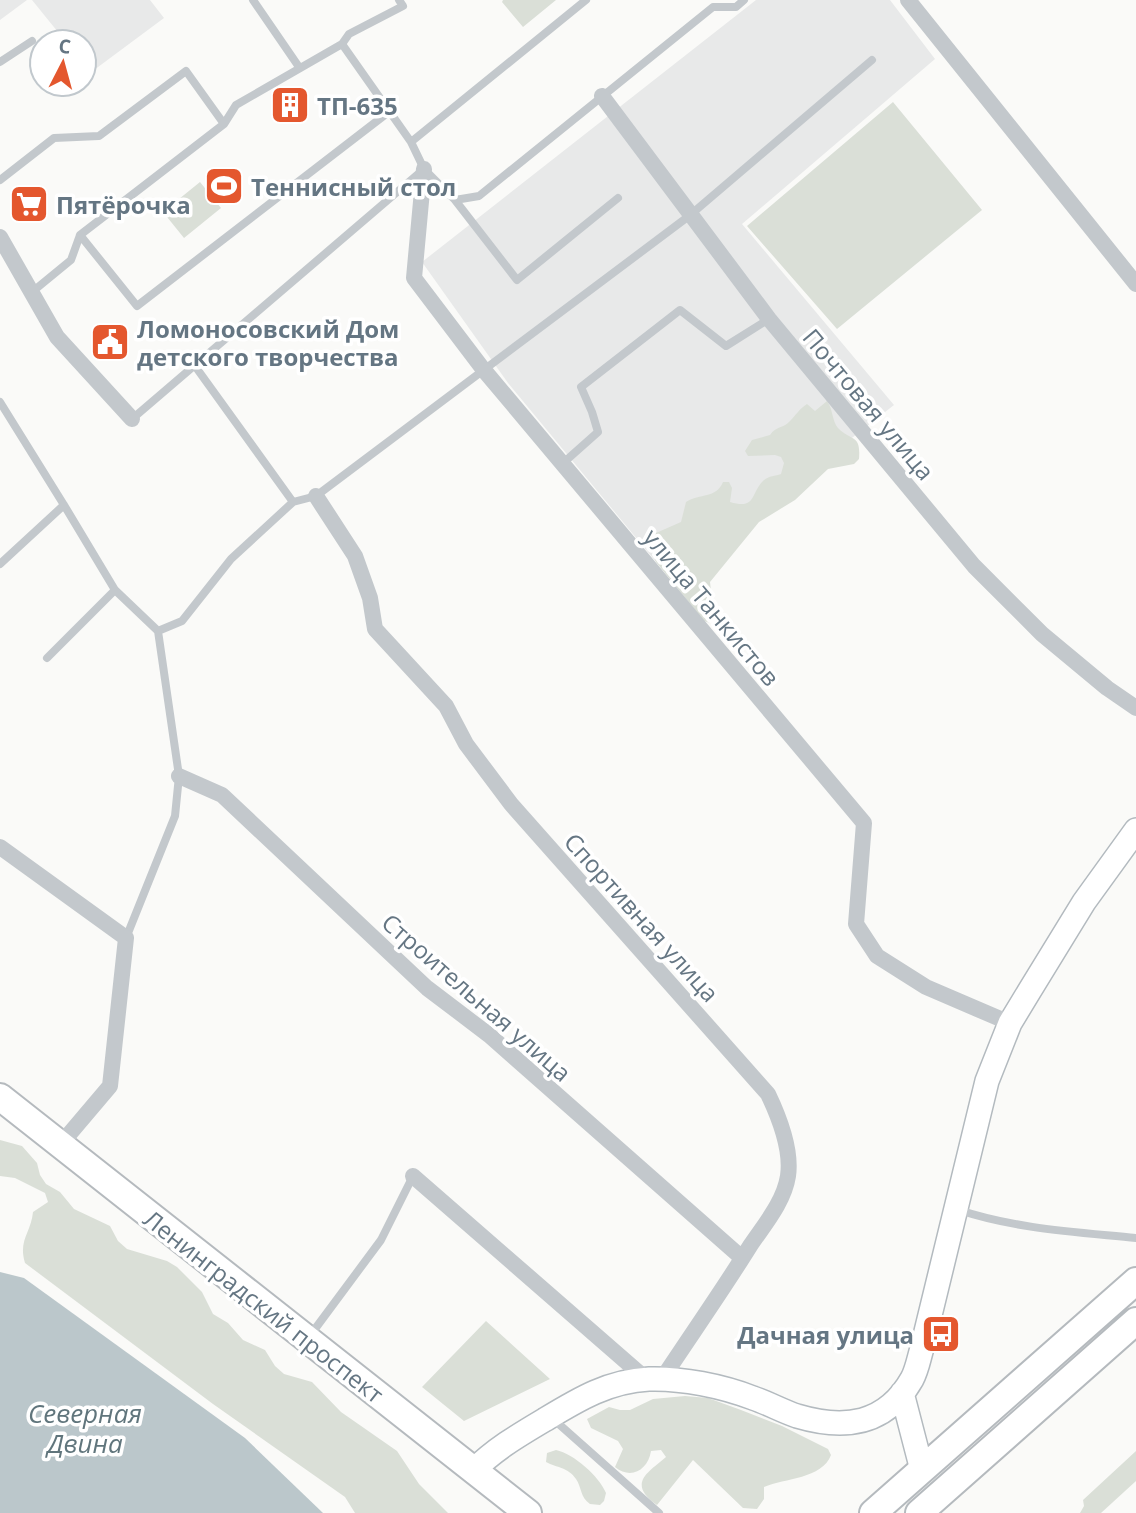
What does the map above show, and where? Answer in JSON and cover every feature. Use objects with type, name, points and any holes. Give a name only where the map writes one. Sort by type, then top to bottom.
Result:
[{"type":"main road","name":"Ленинградский проспект","points":[[0,1097],[528,1513]]},
{"type":"main road","points":[[873,1513],[1136,1281]]},
{"type":"main road","points":[[919,1513],[1136,1321]]},
{"type":"street","points":[[908,0],[1136,284]]},
{"type":"street","name":"Почтовая улица","points":[[602,96],[689,216],[769,319],[974,566],[1042,634],[1107,688],[1136,708]]},
{"type":"street","name":"улица Танкистов","points":[[424,169],[414,278],[483,369],[864,823],[856,924],[877,956],[926,987],[1010,1023]]},
{"type":"street","points":[[2,245],[33,292],[57,337],[132,419]]},
{"type":"street","name":"Спортивная улица","points":[[316,496],[355,556],[370,598],[375,629],[446,706],[466,744],[511,804],[768,1094],[782,1133],[788,1173],[779,1202],[743,1258],[654,1379]]},
{"type":"street","name":"Строительная улица","points":[[179,776],[222,795],[427,988],[489,1035],[743,1258]]},
{"type":"street","points":[[473,1471],[490,1454],[550,1416],[589,1393],[613,1385],[654,1379],[720,1388],[825,1423],[853,1423],[876,1417],[902,1393],[913,1377],[919,1358],[987,1082],[1010,1023],[1084,902],[1136,830]]},
{"type":"street","points":[[0,847],[126,939],[110,1086],[60,1145]]},
{"type":"street","points":[[413,1176],[654,1379]]},
{"type":"street","points":[[902,1393],[922,1470]]},
{"type":"lane","points":[[253,0],[299,67]]},
{"type":"lane","points":[[33,292],[71,260],[80,235],[224,124],[236,105],[342,44],[349,34],[403,6],[399,0]]},
{"type":"lane","points":[[411,142],[586,0]]},
{"type":"lane","points":[[455,200],[479,197],[713,6],[736,7],[744,0]]},
{"type":"lane","points":[[0,62],[28,44]]},
{"type":"lane","points":[[342,44],[411,142],[424,169],[455,200],[517,280],[618,198]]},
{"type":"lane","points":[[158,631],[182,621],[231,559],[293,502],[316,496],[689,216],[872,60]]},
{"type":"lane","points":[[0,180],[54,138],[99,136],[186,71],[224,124]]},
{"type":"lane","points":[[80,235],[137,306],[390,111]]},
{"type":"lane","points":[[132,419],[424,169]]},
{"type":"lane","points":[[562,464],[598,432],[581,387],[680,310],[726,346],[769,319]]},
{"type":"lane","points":[[195,366],[293,502]]},
{"type":"lane","points":[[1,405],[115,590],[158,631],[179,776],[175,816],[126,939]]},
{"type":"lane","points":[[0,564],[64,505]]},
{"type":"lane","points":[[47,658],[115,590]]},
{"type":"lane","points":[[307,1340],[381,1240],[413,1176]]},
{"type":"lane","points":[[956,1209],[976,1216],[1041,1228],[1136,1238]]},
{"type":"lane","points":[[550,1416],[659,1513]]},
{"type":"shaded area","points":[[0,0],[27,0],[0,20]]},
{"type":"shaded area","points":[[32,0],[150,0],[164,18],[98,67],[98,28],[55,28]]},
{"type":"shaded area","points":[[503,0],[556,0],[523,27]]},
{"type":"shaded area","points":[[756,0],[890,0],[935,59],[742,224],[894,405],[671,580],[508,383],[422,262]]},
{"type":"shaded area","points":[[893,102],[982,210],[837,329],[747,226]]},
{"type":"shaded area","points":[[200,182],[221,208],[184,238],[163,212]]},
{"type":"shaded area","points":[[827,401],[838,428],[857,442],[859,459],[854,464],[828,469],[795,500],[759,522],[710,582],[714,618],[710,623],[704,621],[656,562],[652,551],[656,533],[681,522],[686,502],[716,491],[723,482],[729,482],[732,488],[730,502],[749,502],[764,480],[781,474],[784,463],[781,457],[775,455],[748,456],[745,451],[752,440],[770,435],[788,423],[807,404],[815,411]]},
{"type":"shaded area","points":[[0,1140],[22,1146],[37,1163],[46,1184],[60,1192],[74,1209],[110,1226],[118,1241],[127,1249],[167,1261],[177,1267],[202,1292],[213,1314],[228,1323],[243,1340],[265,1350],[284,1374],[312,1382],[341,1412],[397,1451],[419,1484],[448,1513],[355,1513],[345,1497],[213,1404],[25,1263],[23,1248],[33,1212],[48,1202],[45,1193],[15,1178],[0,1176]]},
{"type":"shaded area","points":[[486,1321],[550,1379],[464,1421],[422,1387]]},
{"type":"shaded area","points":[[685,1396],[708,1398],[782,1426],[828,1449],[831,1455],[820,1469],[802,1477],[764,1487],[764,1499],[757,1509],[743,1508],[693,1460],[657,1505],[643,1490],[642,1484],[643,1478],[666,1457],[661,1450],[651,1451],[643,1468],[638,1471],[621,1471],[615,1467],[623,1449],[618,1441],[591,1428],[587,1419],[609,1407],[630,1410],[653,1399]]},
{"type":"shaded area","points":[[556,1450],[578,1461],[603,1486],[606,1493],[600,1505],[587,1501],[576,1479],[569,1472],[546,1462],[547,1453]]},
{"type":"shaded area","points":[[1136,1451],[1136,1481],[1101,1513],[1080,1513],[1084,1506],[1083,1500]]},
{"type":"water","name":"Северная Двина","points":[[0,1272],[24,1278],[245,1438],[323,1513],[0,1513]]},
{"type":"place","name":"ТП-635","points":[[290,105]]},
{"type":"place","name":"Теннисный стол","points":[[224,186]]},
{"type":"place","name":"Пятёрочка","points":[[29,204]]},
{"type":"place","name":"Ломоносовский Дом детского творчества","points":[[110,342]]},
{"type":"place","name":"Дачная улица","points":[[941,1334]]}]
